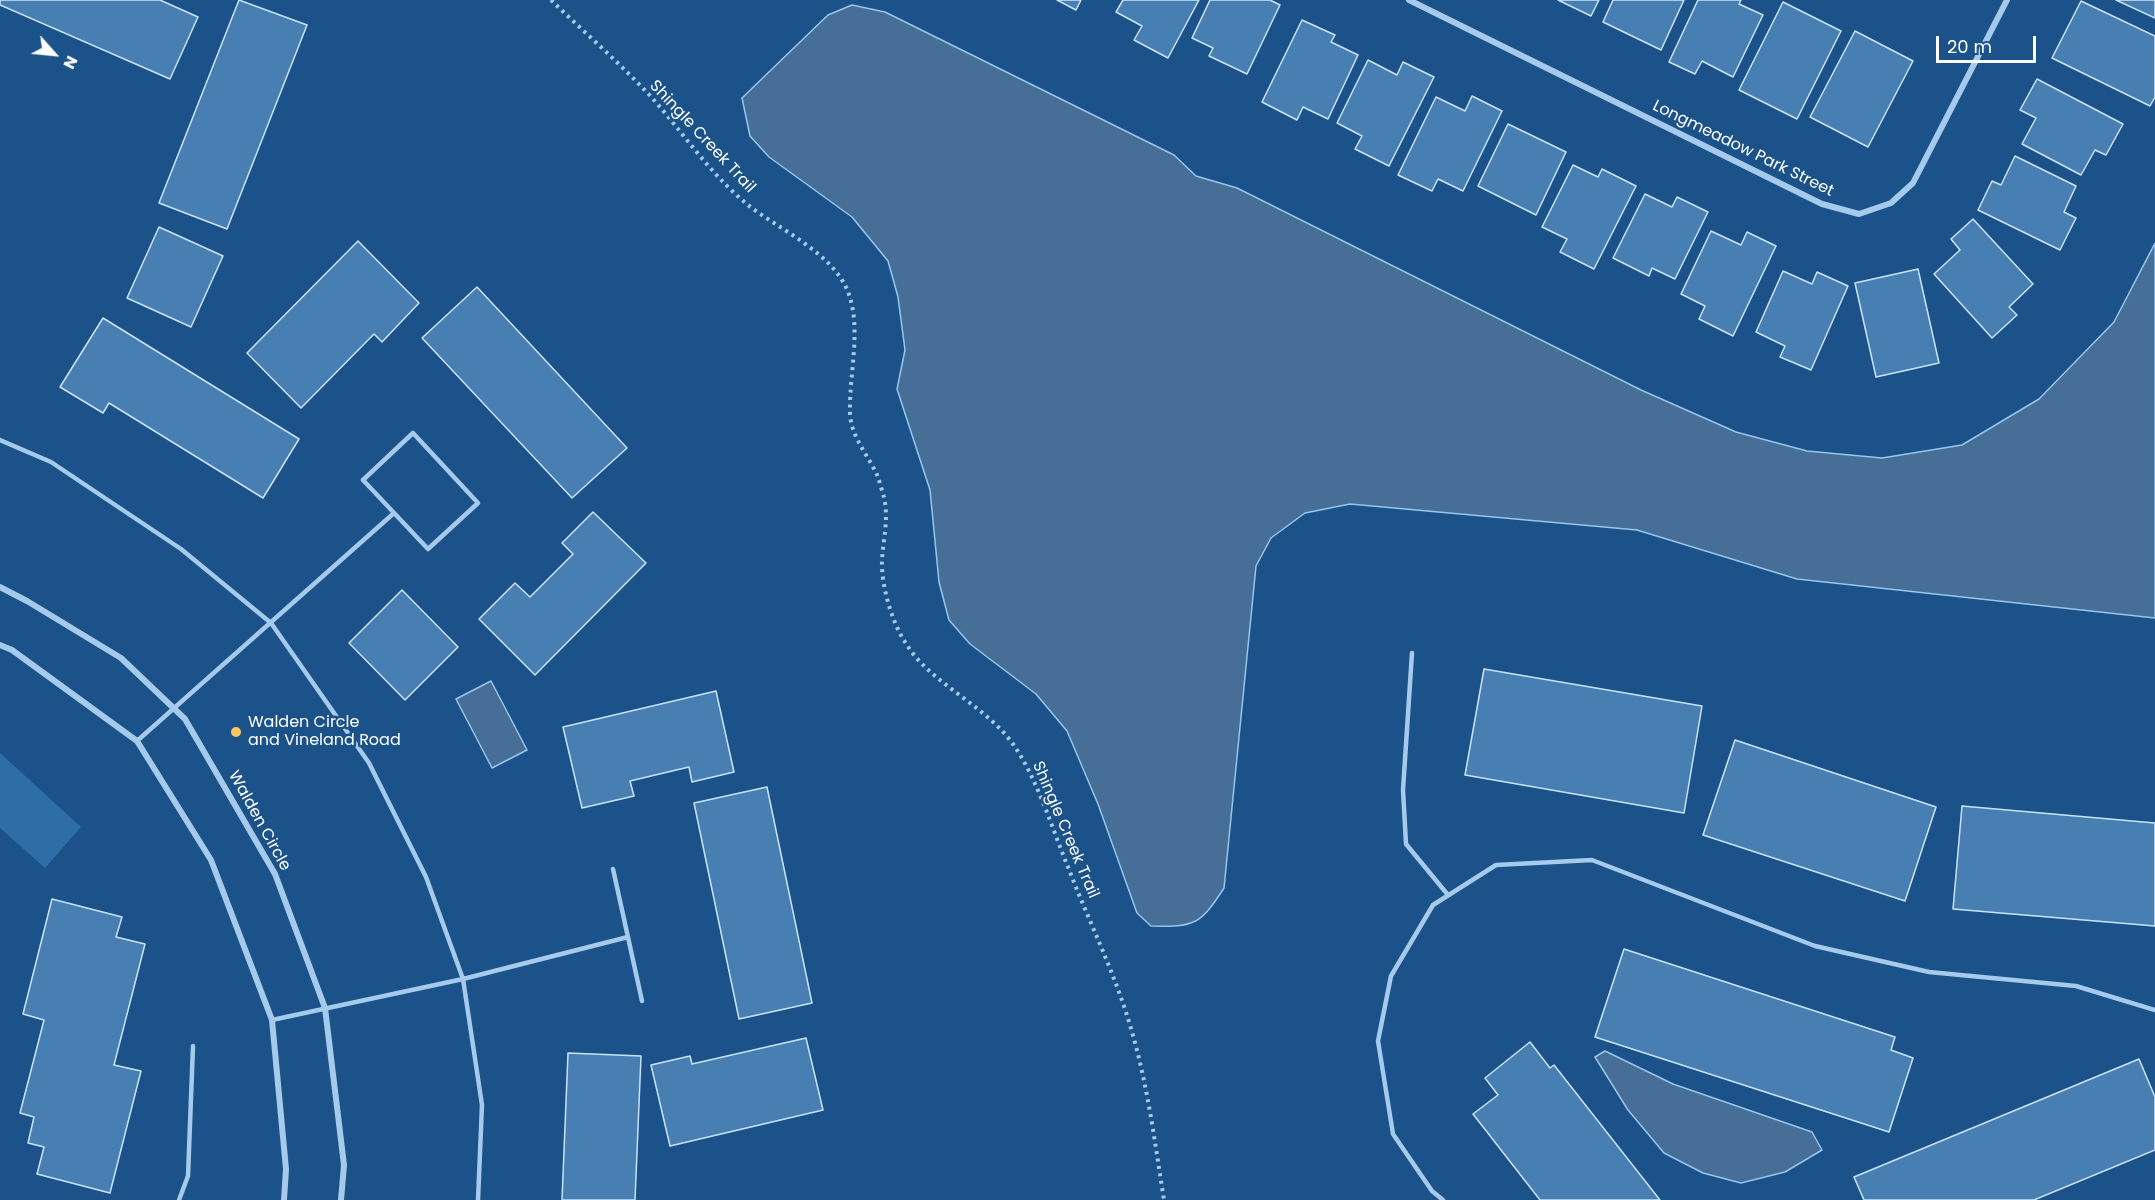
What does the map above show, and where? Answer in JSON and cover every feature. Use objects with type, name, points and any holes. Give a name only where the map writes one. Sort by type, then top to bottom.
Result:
[{"type":"street","name":"Longmeadow Park Street","points":[[1409,0],[1822,204],[1858,214],[1891,202],[1913,183],[2007,0]]},
{"type":"street","name":"Walden Circle","points":[[0,587],[121,658],[184,718],[275,874],[325,1008],[344,1165],[341,1200]]},
{"type":"street","points":[[0,645],[12,650],[137,741],[211,860],[272,1020],[286,1169],[284,1200]]},
{"type":"lane","points":[[413,433],[478,503],[428,549],[394,513],[363,480],[413,433]]},
{"type":"lane","points":[[0,440],[51,462],[153,530],[181,549],[272,623],[369,763],[426,877],[462,979],[482,1105],[478,1200]]},
{"type":"lane","points":[[137,741],[394,513]]},
{"type":"lane","points":[[1412,653],[1403,790],[1406,844],[1448,895]]},
{"type":"lane","points":[[1443,1200],[1432,1191],[1393,1134],[1378,1041],[1391,976],[1433,905],[1496,865],[1592,860],[1815,946],[1929,972],[2076,986],[2155,1010]]},
{"type":"lane","points":[[613,869],[642,1001]]},
{"type":"lane","points":[[272,1020],[462,979],[628,936]]},
{"type":"lane","points":[[179,1200],[188,1176],[193,1046]]},
{"type":"path","name":"Shingle Creek Trail","points":[[551,0],[650,97],[719,178],[746,203],[822,257],[837,271],[848,293],[854,317],[850,417],[855,433],[878,477],[885,501],[887,523],[882,561],[883,577],[892,615],[904,641],[919,663],[988,715],[1012,744],[1033,778],[1079,896],[1114,976],[1133,1034],[1150,1109],[1164,1200]]},
{"type":"shaded area","points":[[852,5],[885,12],[1174,155],[1196,176],[1237,188],[1641,390],[1736,432],[1807,451],[1882,458],[1962,445],[2039,399],[2114,322],[2155,243],[2155,618],[1797,579],[1637,530],[1350,504],[1305,513],[1271,538],[1256,566],[1224,888],[1209,910],[1195,921],[1178,926],[1151,926],[1137,913],[1098,804],[1067,731],[1036,694],[970,644],[949,620],[939,582],[930,490],[897,389],[905,350],[898,297],[888,261],[852,217],[769,157],[750,136],[742,98],[828,15]]},
{"type":"shaded area","points":[[491,681],[527,750],[492,768],[456,699]]},
{"type":"shaded area","points":[[0,753],[81,827],[45,868],[0,828]]},
{"type":"shaded area","points":[[1605,1051],[1673,1084],[1812,1132],[1822,1150],[1785,1172],[1741,1183],[1703,1173],[1664,1153],[1628,1110],[1595,1057]]},
{"type":"building","points":[[0,0],[160,0],[198,17],[170,79],[0,5]]},
{"type":"building","points":[[239,0],[307,25],[227,229],[159,203]]},
{"type":"building","points":[[1057,0],[1081,0],[1076,10]]},
{"type":"building","points":[[1123,0],[1199,0],[1168,58],[1134,40],[1142,26],[1116,12]]},
{"type":"building","points":[[1210,0],[1270,0],[1280,5],[1247,74],[1209,56],[1213,48],[1192,38]]},
{"type":"building","points":[[1558,0],[1599,0],[1591,16]]},
{"type":"building","points":[[1613,0],[1684,0],[1661,50],[1603,22]]},
{"type":"building","points":[[1698,0],[1741,0],[1739,4],[1763,15],[1733,77],[1702,61],[1695,74],[1669,62]]},
{"type":"building","points":[[2116,0],[2155,0],[2155,18]]},
{"type":"building","points":[[2081,1],[2155,36],[2155,97],[2150,106],[2052,58]]},
{"type":"building","points":[[1783,2],[1841,31],[1797,119],[1739,90]]},
{"type":"building","points":[[1302,20],[1335,35],[1331,42],[1358,55],[1328,119],[1303,107],[1297,120],[1262,102]]},
{"type":"building","points":[[1855,31],[1913,61],[1868,147],[1810,117]]},
{"type":"building","points":[[1368,60],[1397,75],[1403,62],[1434,77],[1389,166],[1355,149],[1362,136],[1337,123]]},
{"type":"building","points":[[2037,79],[2123,124],[2106,155],[2095,150],[2081,175],[2022,144],[2036,118],[2020,110]]},
{"type":"building","points":[[1472,96],[1502,111],[1463,191],[1438,179],[1432,191],[1398,175],[1436,97],[1465,111]]},
{"type":"building","points":[[1508,124],[1566,152],[1536,215],[1478,186]]},
{"type":"building","points":[[2015,156],[2076,186],[2064,212],[2076,218],[2060,250],[1978,210],[1992,181],[2001,185]]},
{"type":"building","points":[[1573,165],[1598,177],[1602,169],[1636,186],[1594,269],[1560,252],[1567,239],[1542,227]]},
{"type":"building","points":[[1645,194],[1672,207],[1677,197],[1708,212],[1675,279],[1652,268],[1649,276],[1613,258]]},
{"type":"building","points":[[1973,219],[2033,284],[2009,307],[2017,315],[1992,338],[1934,274],[1960,250],[1951,239]]},
{"type":"building","points":[[159,227],[223,256],[191,327],[127,298]]},
{"type":"building","points":[[1711,231],[1741,245],[1747,232],[1776,246],[1733,336],[1699,319],[1705,306],[1681,294]]},
{"type":"building","points":[[358,241],[419,303],[382,342],[374,334],[301,408],[247,353]]},
{"type":"building","points":[[1918,269],[1939,363],[1876,377],[1855,283]]},
{"type":"building","points":[[1783,271],[1812,284],[1817,272],[1848,286],[1811,370],[1780,357],[1785,346],[1756,332]]},
{"type":"building","points":[[477,287],[627,448],[572,498],[422,338]]},
{"type":"building","points":[[103,318],[299,439],[263,498],[109,403],[103,413],[60,387]]},
{"type":"building","points":[[593,512],[646,563],[535,675],[479,619],[515,583],[530,597],[573,554],[562,543]]},
{"type":"building","points":[[402,590],[458,647],[405,700],[349,643]]},
{"type":"building","points":[[1484,669],[1702,706],[1684,813],[1465,775]]},
{"type":"building","points":[[716,691],[734,772],[692,782],[689,767],[630,781],[634,796],[582,808],[563,727]]},
{"type":"building","points":[[1735,740],[1936,807],[1905,901],[1703,835]]},
{"type":"building","points":[[767,787],[812,1003],[739,1019],[694,803]]},
{"type":"building","points":[[1962,806],[2155,823],[2155,926],[1953,909]]},
{"type":"building","points":[[52,899],[122,917],[116,937],[145,944],[114,1065],[141,1071],[110,1193],[37,1174],[44,1147],[28,1143],[34,1117],[20,1113],[44,1020],[23,1014]]},
{"type":"building","points":[[1624,949],[1895,1037],[1891,1050],[1913,1058],[1889,1132],[1595,1037]]},
{"type":"building","points":[[806,1038],[823,1110],[670,1146],[651,1065],[690,1056],[692,1064]]},
{"type":"building","points":[[1530,1042],[1550,1068],[1554,1065],[1660,1200],[1540,1200],[1473,1114],[1498,1095],[1485,1078]]},
{"type":"building","points":[[568,1053],[641,1056],[635,1200],[562,1200]]},
{"type":"building","points":[[2139,1059],[2155,1097],[2155,1150],[2034,1200],[1864,1200],[1854,1177]]},
{"type":"place","name":"Walden Circle and Vineland Road","points":[[236,732]]}]
